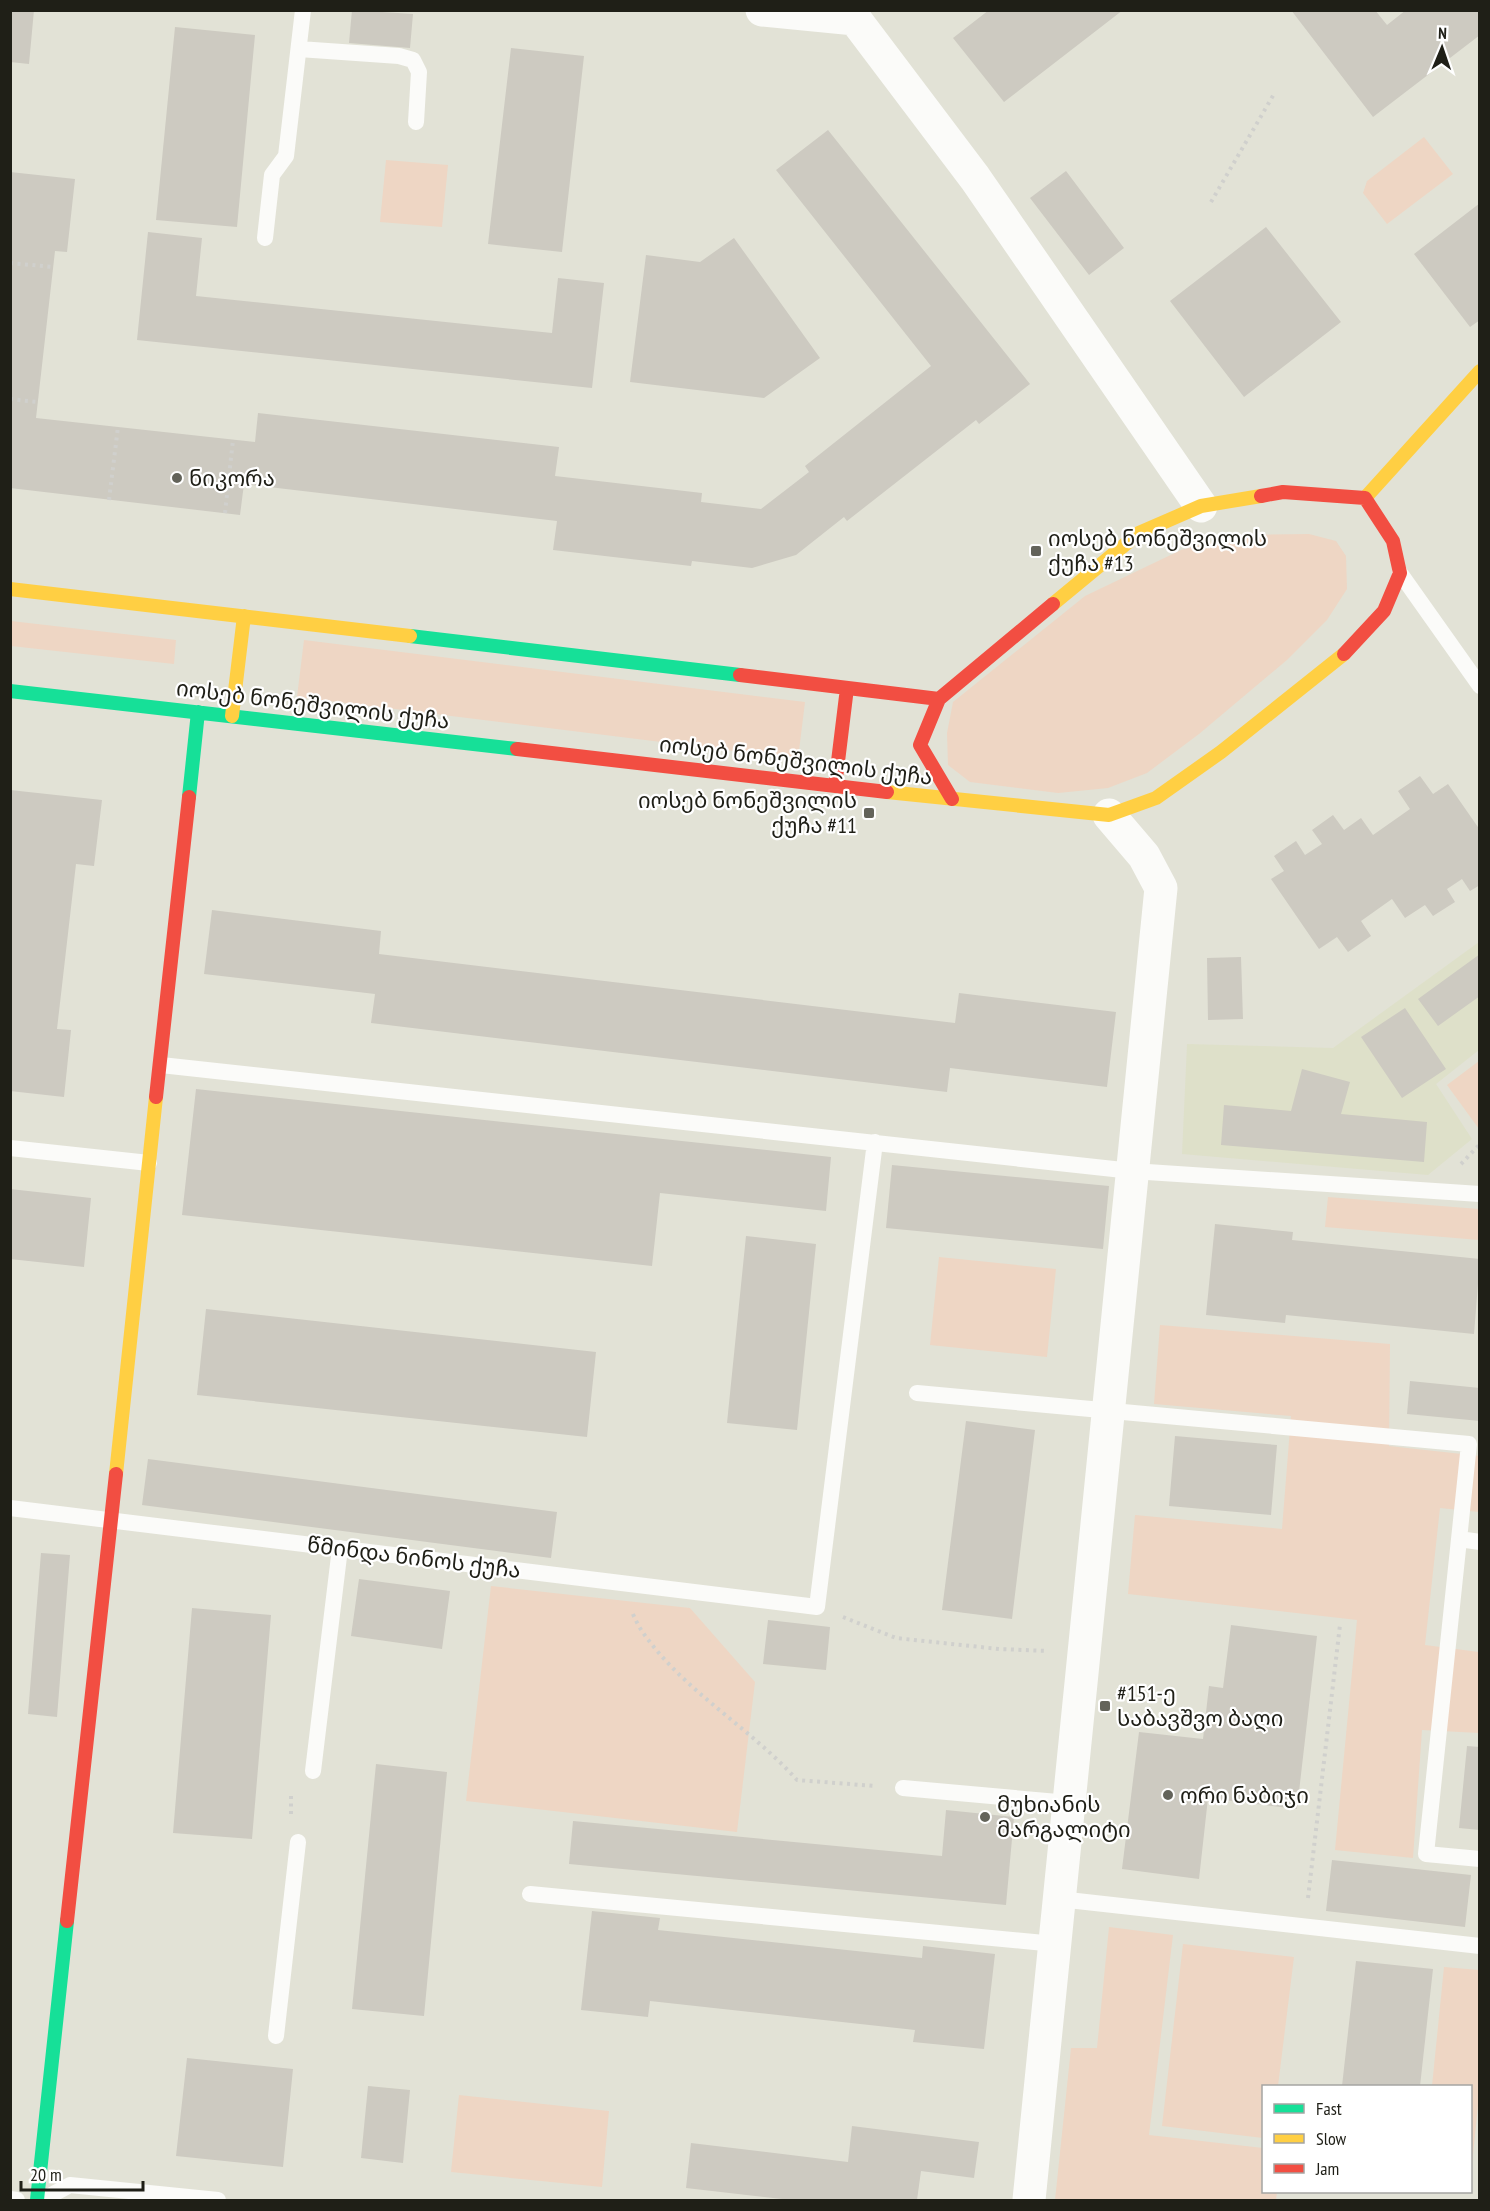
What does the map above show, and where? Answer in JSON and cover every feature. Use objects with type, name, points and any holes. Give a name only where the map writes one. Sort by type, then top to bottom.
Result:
[{"type":"street","points":[[762,10],[855,19],[975,178],[1201,506]]},
{"type":"street","points":[[1365,498],[1479,371]]},
{"type":"street","points":[[952,799],[920,745],[939,699],[1139,533],[1201,506],[1283,492],[1365,498]]},
{"type":"street","points":[[1365,498],[1393,540],[1400,573]]},
{"type":"street","name":"იოსებ ნონეშვილის ქუჩა","points":[[10,691],[835,786],[1109,815],[1156,798],[1221,752],[1350,649],[1384,611],[1400,573]]},
{"type":"street","points":[[10,588],[939,699]]},
{"type":"street","points":[[232,716],[244,616]]},
{"type":"street","points":[[835,786],[847,688]]},
{"type":"street","points":[[37,2200],[198,712]]},
{"type":"street","points":[[1029,2200],[1161,888],[1144,856],[1109,815]]},
{"type":"lane","points":[[266,238],[272,175],[286,156],[303,10]]},
{"type":"lane","points":[[299,49],[399,56],[413,60],[419,72],[416,122]]},
{"type":"lane","points":[[1400,573],[1479,686]]},
{"type":"lane","points":[[161,1065],[1132,1171],[1479,1194]]},
{"type":"lane","points":[[817,1607],[875,1142]]},
{"type":"lane","points":[[10,1148],[149,1163]]},
{"type":"lane","points":[[917,1393],[1469,1444],[1426,1854],[1479,1859]]},
{"type":"lane","name":"წმინდა ნინოს ქუჩა","points":[[10,1508],[817,1607]]},
{"type":"lane","points":[[1459,1539],[1479,1542]]},
{"type":"lane","points":[[313,1771],[340,1548]]},
{"type":"lane","points":[[903,1788],[1069,1803]]},
{"type":"lane","points":[[276,2036],[298,1842]]},
{"type":"lane","points":[[530,1894],[1055,1944]]},
{"type":"lane","points":[[1059,1899],[1479,1946]]},
{"type":"lane","points":[[42,2200],[70,2185],[218,2200]]},
{"type":"lane","points":[[10,2199],[17,2200]]},
{"type":"path","points":[[1211,202],[1274,94]]},
{"type":"path","points":[[10,263],[53,267]]},
{"type":"path","points":[[10,399],[38,402]]},
{"type":"path","points":[[109,500],[118,427]]},
{"type":"path","points":[[225,513],[233,440]]},
{"type":"path","points":[[621,1583],[638,1628],[677,1674],[781,1762],[797,1780],[903,1788]]},
{"type":"path","points":[[817,1607],[896,1638],[999,1649],[1084,1653]]},
{"type":"path","points":[[1305,1926],[1340,1625]]},
{"type":"path","points":[[298,1842],[291,1828],[291,1790],[313,1771]]},
{"type":"shaded area","points":[[1424,137],[1453,174],[1387,224],[1363,193],[1367,181]]},
{"type":"shaded area","points":[[386,160],[448,165],[442,227],[380,222]]},
{"type":"shaded area","points":[[1309,534],[1336,541],[1346,556],[1347,589],[1327,620],[1287,660],[1199,734],[1147,773],[1108,788],[1058,793],[970,782],[948,765],[947,733],[953,702],[1085,596],[1181,550],[1242,535]]},
{"type":"shaded area","points":[[11,621],[176,640],[174,664],[11,646]]},
{"type":"shaded area","points":[[304,640],[805,702],[798,759],[297,697]]},
{"type":"shaded area","points":[[1479,942],[1479,1050],[1436,1084],[1472,1139],[1428,1175],[1182,1154],[1187,1044],[1333,1048]]},
{"type":"shaded area","points":[[1479,1061],[1479,1129],[1447,1085]]},
{"type":"shaded area","points":[[1328,1197],[1479,1209],[1479,1240],[1325,1227]]},
{"type":"shaded area","points":[[939,1257],[1056,1269],[1047,1357],[930,1345]]},
{"type":"shaded area","points":[[1160,1325],[1390,1344],[1389,1446],[1480,1456],[1479,1512],[1440,1508],[1425,1645],[1479,1652],[1479,1733],[1422,1730],[1413,1858],[1335,1850],[1357,1620],[1128,1594],[1135,1515],[1282,1529],[1291,1416],[1154,1404]]},
{"type":"shaded area","points":[[491,1586],[690,1608],[755,1682],[737,1832],[466,1801]]},
{"type":"shaded area","points":[[1109,1927],[1173,1935],[1149,2135],[1262,2148],[1262,2193],[1277,2193],[1276,2200],[1055,2200],[1071,2048],[1097,2048]]},
{"type":"shaded area","points":[[1183,1944],[1294,1957],[1278,2085],[1262,2085],[1262,2138],[1162,2126]]},
{"type":"shaded area","points":[[1444,1967],[1479,1970],[1480,2086],[1472,2164],[1472,2085],[1432,2085]]},
{"type":"shaded area","points":[[459,2095],[609,2111],[602,2187],[451,2172]]},
{"type":"building","points":[[10,10],[34,10],[29,64],[10,62]]},
{"type":"building","points":[[352,10],[413,14],[410,48],[349,43]]},
{"type":"building","points":[[989,10],[1123,10],[1004,102],[953,38]]},
{"type":"building","points":[[1291,10],[1375,10],[1387,25],[1406,10],[1480,10],[1480,35],[1373,117]]},
{"type":"building","points":[[175,27],[255,35],[237,227],[156,220]]},
{"type":"building","points":[[511,48],[584,56],[562,252],[488,244]]},
{"type":"building","points":[[828,130],[1030,384],[979,424],[976,420],[847,521],[844,517],[796,555],[752,568],[692,561],[691,566],[553,550],[557,521],[244,484],[240,515],[10,488],[10,172],[75,179],[67,252],[55,251],[36,418],[255,442],[258,413],[559,447],[555,476],[702,493],[701,502],[761,509],[809,472],[805,466],[931,366],[776,170]]},
{"type":"building","points":[[1066,171],[1124,248],[1089,275],[1030,198]]},
{"type":"building","points":[[1480,203],[1480,320],[1470,327],[1414,254]]},
{"type":"building","points":[[1266,227],[1341,322],[1244,397],[1170,301]]},
{"type":"building","points":[[148,232],[202,238],[196,296],[552,333],[558,278],[604,283],[592,388],[137,340]]},
{"type":"building","points":[[734,238],[820,358],[764,398],[630,382],[646,255],[700,262]]},
{"type":"building","points":[[1420,776],[1433,794],[1448,784],[1480,830],[1480,885],[1470,891],[1462,879],[1447,889],[1455,902],[1433,916],[1425,905],[1405,918],[1392,899],[1361,921],[1371,936],[1348,952],[1337,937],[1319,949],[1271,879],[1284,871],[1274,856],[1296,841],[1305,855],[1322,844],[1312,830],[1333,815],[1344,830],[1361,818],[1373,835],[1410,809],[1398,791]]},
{"type":"building","points":[[10,790],[102,800],[94,866],[76,864],[57,1029],[71,1030],[64,1097],[10,1091],[10,876],[12,859],[10,859]]},
{"type":"building","points":[[212,910],[381,931],[379,954],[955,1023],[959,993],[1116,1012],[1107,1087],[950,1068],[947,1092],[371,1023],[375,994],[204,974]]},
{"type":"building","points":[[1480,954],[1480,996],[1438,1026],[1418,999]]},
{"type":"building","points":[[1241,957],[1243,1019],[1208,1020],[1207,958]]},
{"type":"building","points":[[1405,1008],[1446,1069],[1402,1098],[1361,1037]]},
{"type":"building","points":[[1302,1069],[1350,1082],[1341,1114],[1427,1122],[1424,1162],[1221,1145],[1224,1105],[1291,1111]]},
{"type":"building","points":[[196,1089],[831,1157],[826,1211],[660,1193],[652,1266],[182,1215]]},
{"type":"building","points":[[892,1165],[1109,1186],[1103,1249],[886,1228]]},
{"type":"building","points":[[10,1189],[91,1198],[84,1267],[10,1259]]},
{"type":"building","points":[[1215,1224],[1293,1232],[1292,1240],[1480,1259],[1474,1334],[1286,1315],[1285,1323],[1206,1315]]},
{"type":"building","points":[[746,1236],[816,1244],[797,1430],[727,1423]]},
{"type":"building","points":[[206,1309],[596,1352],[587,1437],[197,1395]]},
{"type":"building","points":[[1410,1381],[1480,1388],[1480,1421],[1407,1414]]},
{"type":"building","points":[[966,1421],[1035,1430],[1012,1619],[942,1610]]},
{"type":"building","points":[[1175,1436],[1277,1445],[1271,1515],[1169,1506]]},
{"type":"building","points":[[148,1459],[557,1512],[551,1558],[142,1505]]},
{"type":"building","points":[[41,1553],[70,1555],[57,1717],[28,1714]]},
{"type":"building","points":[[359,1579],[450,1591],[442,1649],[351,1636]]},
{"type":"building","points":[[192,1608],[271,1615],[252,1839],[173,1833]]},
{"type":"building","points":[[768,1620],[830,1627],[826,1670],[763,1664]]},
{"type":"building","points":[[1231,1625],[1317,1636],[1297,1809],[1208,1798],[1199,1879],[1122,1869],[1139,1732],[1203,1739],[1209,1686],[1223,1688]]},
{"type":"building","points":[[1467,1746],[1480,1747],[1480,1830],[1459,1828]]},
{"type":"building","points":[[376,1764],[447,1772],[424,2016],[352,2009]]},
{"type":"building","points":[[946,1810],[1014,1817],[1006,1905],[569,1864],[573,1821],[942,1856]]},
{"type":"building","points":[[1332,1860],[1471,1875],[1465,1927],[1326,1911]]},
{"type":"building","points":[[592,1911],[660,1918],[658,1930],[922,1958],[923,1946],[995,1954],[984,2049],[913,2042],[915,2030],[650,2001],[648,2017],[581,2010]]},
{"type":"building","points":[[1356,1961],[1433,1969],[1420,2085],[1342,2085]]},
{"type":"building","points":[[187,2058],[293,2069],[283,2167],[176,2156]]},
{"type":"building","points":[[368,2086],[410,2090],[403,2163],[361,2158]]},
{"type":"building","points":[[852,2126],[979,2142],[974,2178],[921,2171],[917,2200],[791,2200],[686,2188],[691,2143],[848,2162]]},
{"type":"traffic: fast","points":[[410,636],[740,675]]},
{"type":"traffic: fast","points":[[10,691],[517,749]]},
{"type":"traffic: fast","points":[[189,797],[198,712]]},
{"type":"traffic: fast","points":[[37,2200],[67,1921]]},
{"type":"traffic: slow","points":[[1365,498],[1480,371]]},
{"type":"traffic: slow","points":[[1053,604],[1139,533],[1201,506],[1261,496]]},
{"type":"traffic: slow","points":[[10,589],[410,636]]},
{"type":"traffic: slow","points":[[232,716],[244,616]]},
{"type":"traffic: slow","points":[[887,792],[1109,815],[1156,798],[1221,752],[1344,654]]},
{"type":"traffic: slow","points":[[116,1474],[156,1097]]},
{"type":"traffic: jam","points":[[1261,496],[1283,492],[1365,498]]},
{"type":"traffic: jam","points":[[1344,654],[1384,611],[1400,573],[1393,541],[1365,498]]},
{"type":"traffic: jam","points":[[740,675],[939,699],[1053,604]]},
{"type":"traffic: jam","points":[[835,786],[847,688]]},
{"type":"traffic: jam","points":[[939,699],[920,745],[952,799]]},
{"type":"traffic: jam","points":[[517,749],[887,792]]},
{"type":"traffic: jam","points":[[156,1097],[189,797]]},
{"type":"traffic: jam","points":[[67,1921],[116,1474]]},
{"type":"place","name":"ნიკორა","points":[[177,478]]},
{"type":"place","name":"იოსებ ნონეშვილის ქუჩა #13","points":[[1036,551]]},
{"type":"place","name":"იოსებ ნონეშვილის ქუჩა #11","points":[[869,813]]},
{"type":"place","name":"#151-ე საბავშვო ბაღი","points":[[1105,1706]]},
{"type":"place","name":"ორი ნაბიჯი","points":[[1168,1795]]},
{"type":"place","name":"მუხიანის მარგალიტი","points":[[985,1817]]}]
